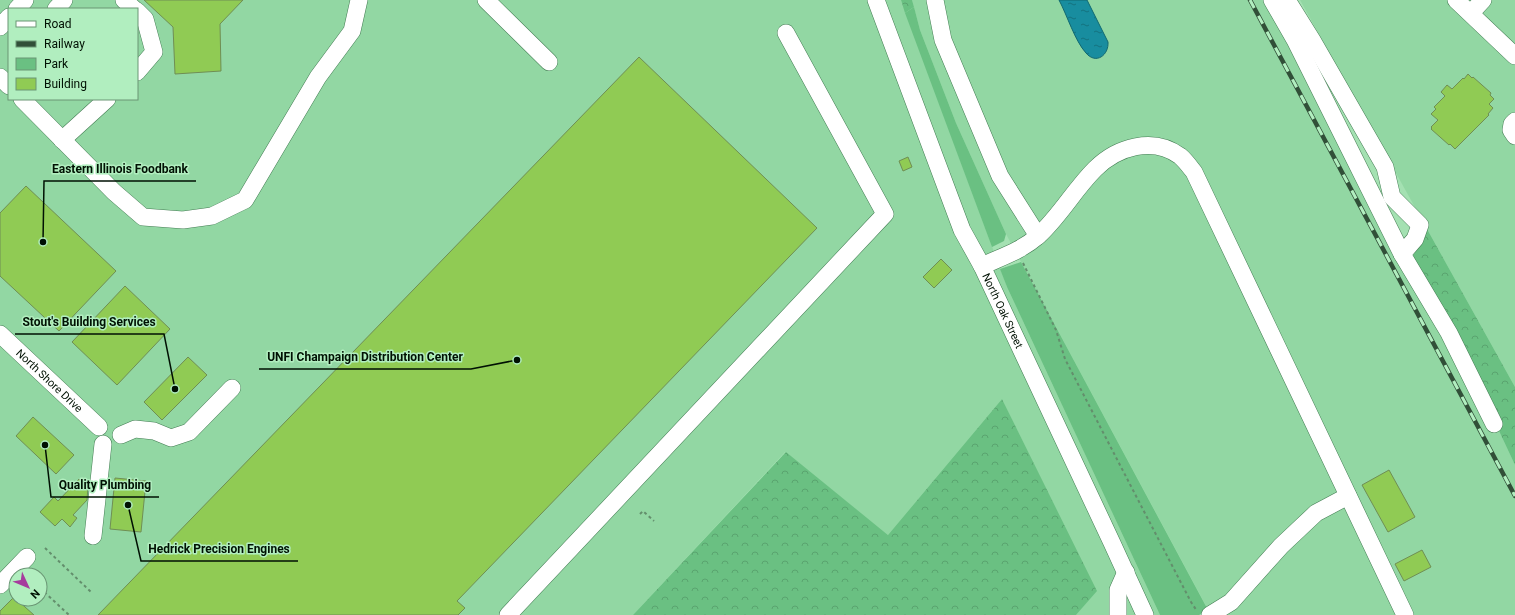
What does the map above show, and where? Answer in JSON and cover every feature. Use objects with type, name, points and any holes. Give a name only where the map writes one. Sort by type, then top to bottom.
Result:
[{"type":"street","points":[[18,8],[25,0]]},
{"type":"street","points":[[57,8],[64,0]]},
{"type":"street","points":[[124,0],[133,8]]},
{"type":"street","points":[[23,100],[114,192],[143,216],[183,220],[212,216],[246,200],[318,77],[352,31],[359,0]]},
{"type":"street","points":[[486,0],[549,62]]},
{"type":"street","name":"North Oak Street","points":[[876,0],[962,230],[982,266],[1145,615]]},
{"type":"street","points":[[935,0],[943,40],[1000,176],[1038,236]]},
{"type":"street","points":[[1272,0],[1295,40],[1402,254],[1450,333],[1494,424]]},
{"type":"street","points":[[1287,0],[1386,167],[1392,197],[1420,226],[1415,239],[1402,254]]},
{"type":"street","points":[[1456,0],[1515,56]]},
{"type":"street","points":[[1471,13],[1483,0]]},
{"type":"street","points":[[138,13],[145,19],[154,52],[138,71]]},
{"type":"street","points":[[0,26],[8,18]]},
{"type":"street","points":[[0,30],[8,37]]},
{"type":"street","points":[[508,615],[884,214],[786,33]]},
{"type":"street","points":[[0,77],[8,85]]},
{"type":"street","points":[[62,140],[106,100]]},
{"type":"street","points":[[1515,121],[1512,124],[1511,130],[1515,136]]},
{"type":"street","points":[[982,266],[1017,251],[1038,236],[1057,217],[1086,178],[1109,157],[1126,149],[1151,145],[1157,145],[1172,151],[1181,157],[1194,172],[1405,615]]},
{"type":"street","name":"North Shore Drive","points":[[0,334],[99,427]]},
{"type":"street","points":[[120,435],[135,429],[154,431],[171,438],[189,432],[232,388]]},
{"type":"street","points":[[106,422],[113,423],[119,428],[120,435],[120,439],[114,444],[107,445],[100,441],[97,434],[99,427],[106,422]]},
{"type":"street","points":[[93,536],[103,444]]},
{"type":"street","points":[[1210,615],[1231,602],[1281,546],[1316,513],[1348,496]]},
{"type":"street","points":[[0,585],[27,557]]},
{"type":"street","points":[[1118,615],[1118,590],[1126,572]]},
{"type":"path","points":[[1017,251],[1056,330],[1065,359],[1191,602],[1200,615]]},
{"type":"path","points":[[640,514],[643,511],[654,521]]},
{"type":"path","points":[[45,548],[91,592]]},
{"type":"path","points":[[48,595],[69,615]]},
{"type":"shaded area","points":[[0,0],[901,0],[1007,287],[1160,615],[1076,615],[1096,591],[1002,399],[888,535],[785,452],[633,615],[0,615]]},
{"type":"shaded area","points":[[912,0],[1278,0],[1461,350],[1515,465],[1515,615],[1211,615],[1006,234],[956,123],[920,30]]},
{"type":"shaded area","points":[[1300,0],[1515,0],[1515,387],[1427,229]]},
{"type":"green space","points":[[901,0],[912,0],[914,7],[905,13]]},
{"type":"green space","points":[[914,7],[920,30],[956,123],[1006,234],[1004,241],[992,247],[905,13]]},
{"type":"green space","points":[[1427,229],[1515,387],[1515,465],[1461,350],[1411,260]]},
{"type":"green space","points":[[1021,262],[1208,610],[1199,615],[1160,615],[1007,287],[1000,269]]},
{"type":"green space","points":[[1002,399],[1097,591],[1076,615],[633,615],[786,452],[888,535]]},
{"type":"water","points":[[1059,0],[1087,0],[1108,42],[1108,47],[1101,57],[1090,57],[1082,48]]},
{"type":"building","points":[[144,0],[243,0],[220,24],[221,71],[175,74],[173,27]]},
{"type":"building","points":[[639,57],[817,228],[457,601],[465,608],[458,615],[98,615]]},
{"type":"building","points":[[1468,74],[1491,93],[1490,95],[1494,99],[1489,104],[1493,108],[1488,114],[1489,115],[1455,149],[1431,129],[1431,127],[1438,120],[1431,114],[1436,109],[1434,107],[1445,96],[1441,92],[1447,85],[1452,89]]},
{"type":"building","points":[[908,157],[912,167],[903,171],[899,161]]},
{"type":"building","points":[[26,186],[116,271],[59,331],[0,276],[0,213]]},
{"type":"building","points":[[941,259],[952,270],[934,288],[923,277]]},
{"type":"building","points":[[125,286],[170,329],[117,385],[72,342]]},
{"type":"building","points":[[188,357],[207,375],[162,420],[144,402]]},
{"type":"building","points":[[33,417],[74,455],[56,474],[16,436]]},
{"type":"building","points":[[1389,470],[1415,517],[1388,532],[1362,485]]},
{"type":"building","points":[[115,478],[146,481],[141,532],[110,529]]},
{"type":"building","points":[[79,479],[88,487],[87,500],[73,515],[77,518],[70,527],[62,519],[55,526],[40,512],[54,497],[58,501]]},
{"type":"building","points":[[1422,550],[1431,567],[1404,581],[1395,564]]},
{"type":"building","points":[[8,603],[8,607],[25,607],[34,615],[0,615],[0,611]]},
{"type":"railway","points":[[1250,0],[1515,496]]},
{"type":"place","name":"Eastern Illinois Foodbank","points":[[43,242]]},
{"type":"place","name":"UNFI Champaign Distribution Center","points":[[517,360]]},
{"type":"place","name":"Stout's Building Services","points":[[175,389]]},
{"type":"place","name":"Quality Plumbing","points":[[45,445]]},
{"type":"place","name":"Hedrick Precision Engines","points":[[128,505]]}]
